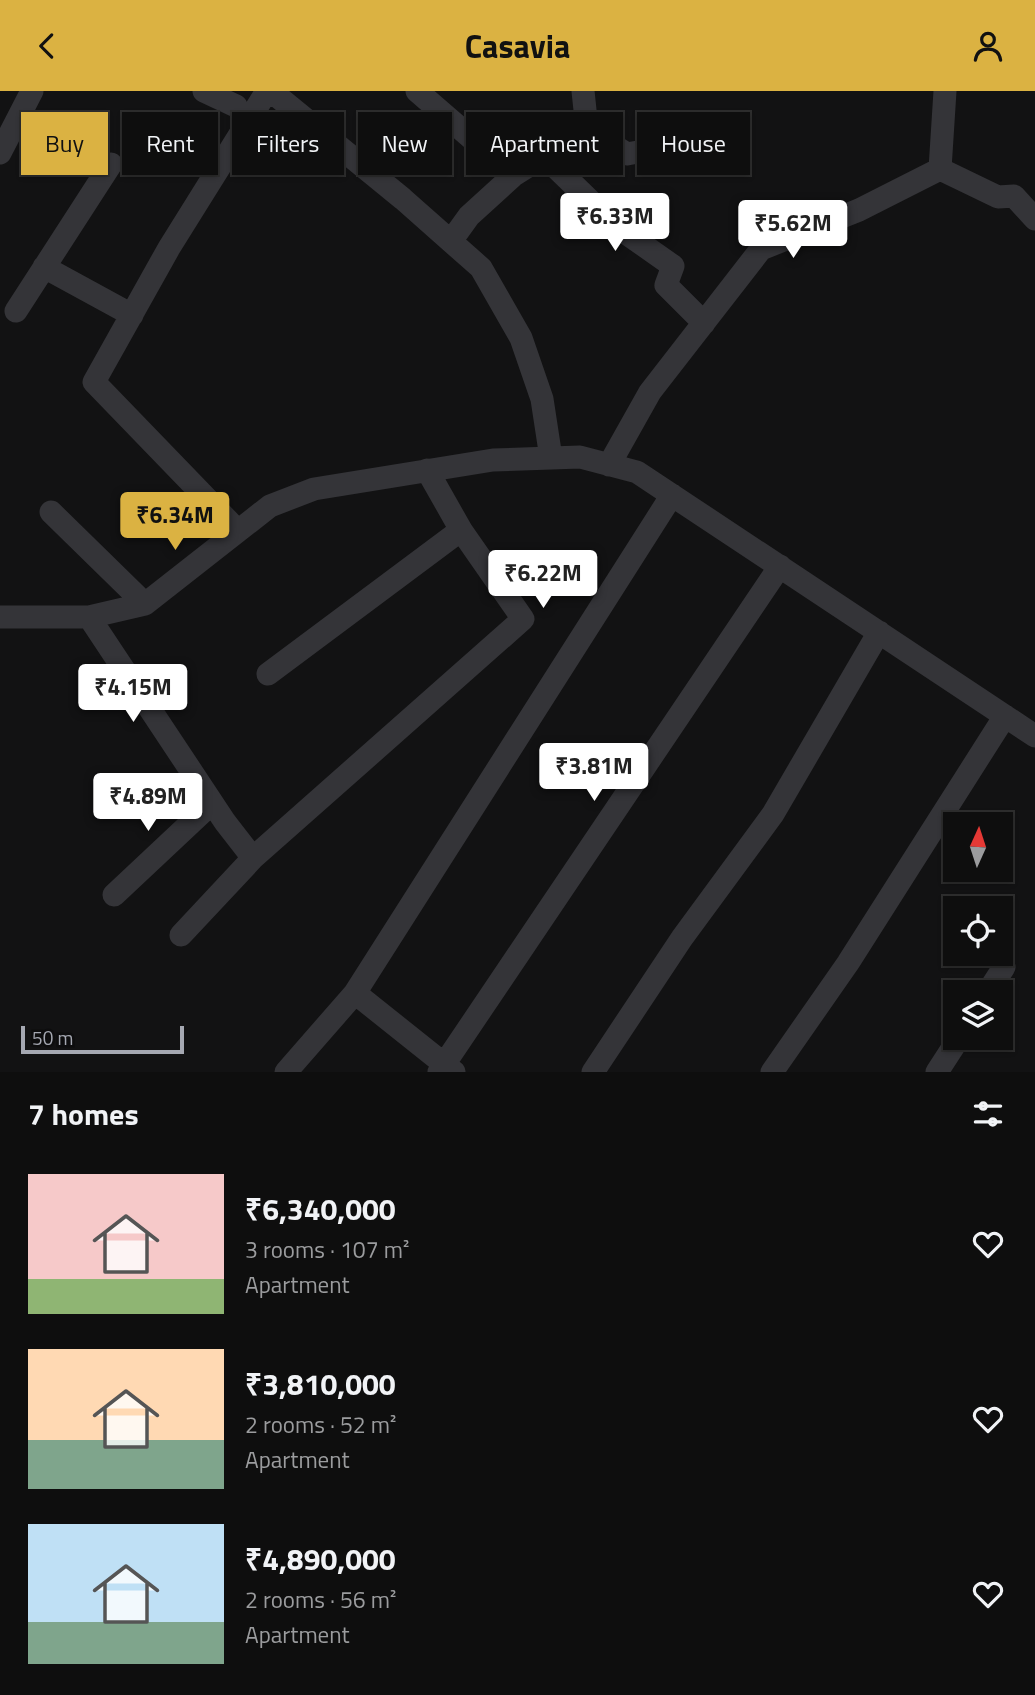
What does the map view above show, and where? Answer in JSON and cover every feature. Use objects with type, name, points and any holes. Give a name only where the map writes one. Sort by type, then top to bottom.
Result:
[{"type":"street","points":[[0,153],[32,91]]},
{"type":"street","points":[[204,91],[236,106]]},
{"type":"street","points":[[238,531],[94,382],[169,248],[269,91],[481,268],[521,338],[542,399],[551,458]]},
{"type":"street","points":[[417,91],[466,133]]},
{"type":"street","points":[[940,169],[944,91]]},
{"type":"street","points":[[581,92],[584,112]]},
{"type":"street","points":[[16,311],[111,164]]},
{"type":"street","points":[[940,169],[998,197],[1014,196],[1035,219]]},
{"type":"street","points":[[609,465],[650,392],[761,249],[859,210],[940,169]]},
{"type":"street","points":[[451,241],[469,216],[514,175]]},
{"type":"street","points":[[564,175],[616,226],[673,267],[666,285],[704,323]]},
{"type":"street","points":[[44,267],[131,315]]},
{"type":"street","points":[[0,617],[89,617],[145,604],[270,506],[314,489],[493,460],[580,457],[636,472],[1035,736]]},
{"type":"street","points":[[181,935],[253,858],[523,619],[461,530],[427,471]]},
{"type":"street","points":[[286,1072],[355,993],[672,495]]},
{"type":"street","points":[[51,512],[145,604]]},
{"type":"street","points":[[268,674],[461,530]]},
{"type":"street","points":[[355,993],[446,1070],[779,566]]},
{"type":"street","points":[[89,617],[212,803],[253,858]]},
{"type":"street","points":[[593,1072],[682,938],[773,814],[879,632]]},
{"type":"street","points":[[772,1072],[848,963],[1005,716]]},
{"type":"street","points":[[114,895],[212,803]]},
{"type":"street","points":[[996,980],[1004,967]]},
{"type":"street","points":[[937,1072],[951,1050]]}]
